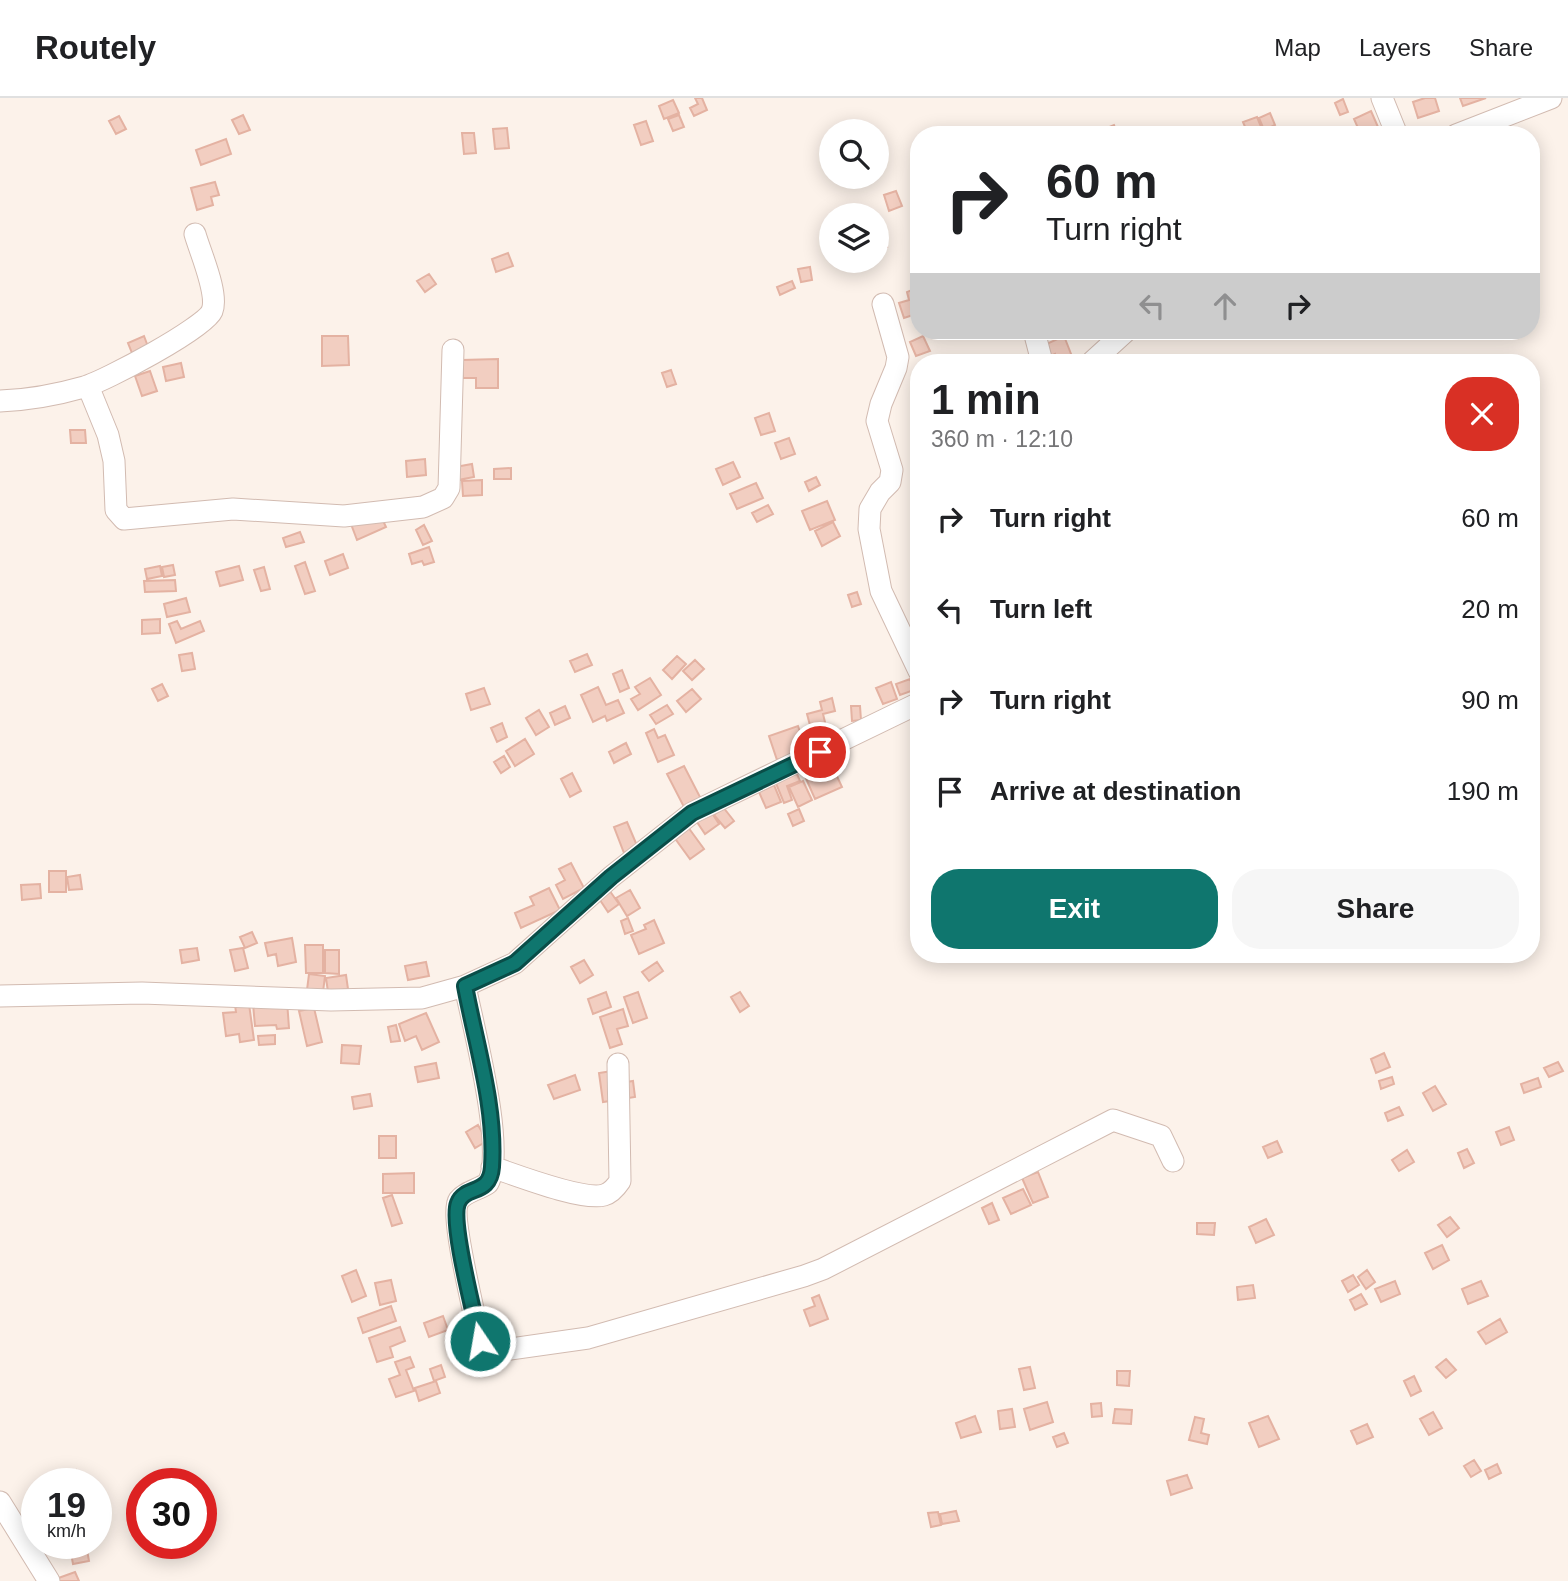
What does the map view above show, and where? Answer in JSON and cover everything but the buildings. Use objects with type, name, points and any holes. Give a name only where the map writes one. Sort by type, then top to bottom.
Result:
[{"type":"street","points":[[1382,98],[1393,126]]},
{"type":"street","points":[[1479,126],[1550,98]]},
{"type":"street","points":[[0,401],[45,398],[88,386],[186,335],[212,313],[214,301],[195,234]]},
{"type":"street","points":[[883,304],[898,357],[877,421],[892,470],[890,482],[870,509],[869,528],[881,591],[910,652]]},
{"type":"street","points":[[1101,354],[1116,340]]},
{"type":"street","points":[[88,386],[108,435],[114,461],[116,510],[124,519],[233,509],[344,516],[423,508],[443,498],[449,488],[453,350]]},
{"type":"street","points":[[0,996],[142,993],[331,1000],[422,998],[465,986],[515,963],[611,877],[692,813],[910,707]]},
{"type":"street","points":[[465,986],[488,1102],[492,1167],[488,1183],[462,1197],[456,1208],[461,1251],[480,1341],[483,1347],[494,1350],[555,1343],[620,1330],[823,1269],[1112,1120],[1161,1136],[1173,1161]]},
{"type":"street","points":[[492,1167],[582,1194],[608,1194],[620,1181],[618,1064]]},
{"type":"street","points":[[0,1502],[49,1581]]},
{"type":"route","points":[[480,1341],[461,1251],[456,1208],[462,1197],[488,1183],[492,1167],[492,1139],[488,1102],[465,986],[515,963],[611,877],[692,813],[820,752]]}]
